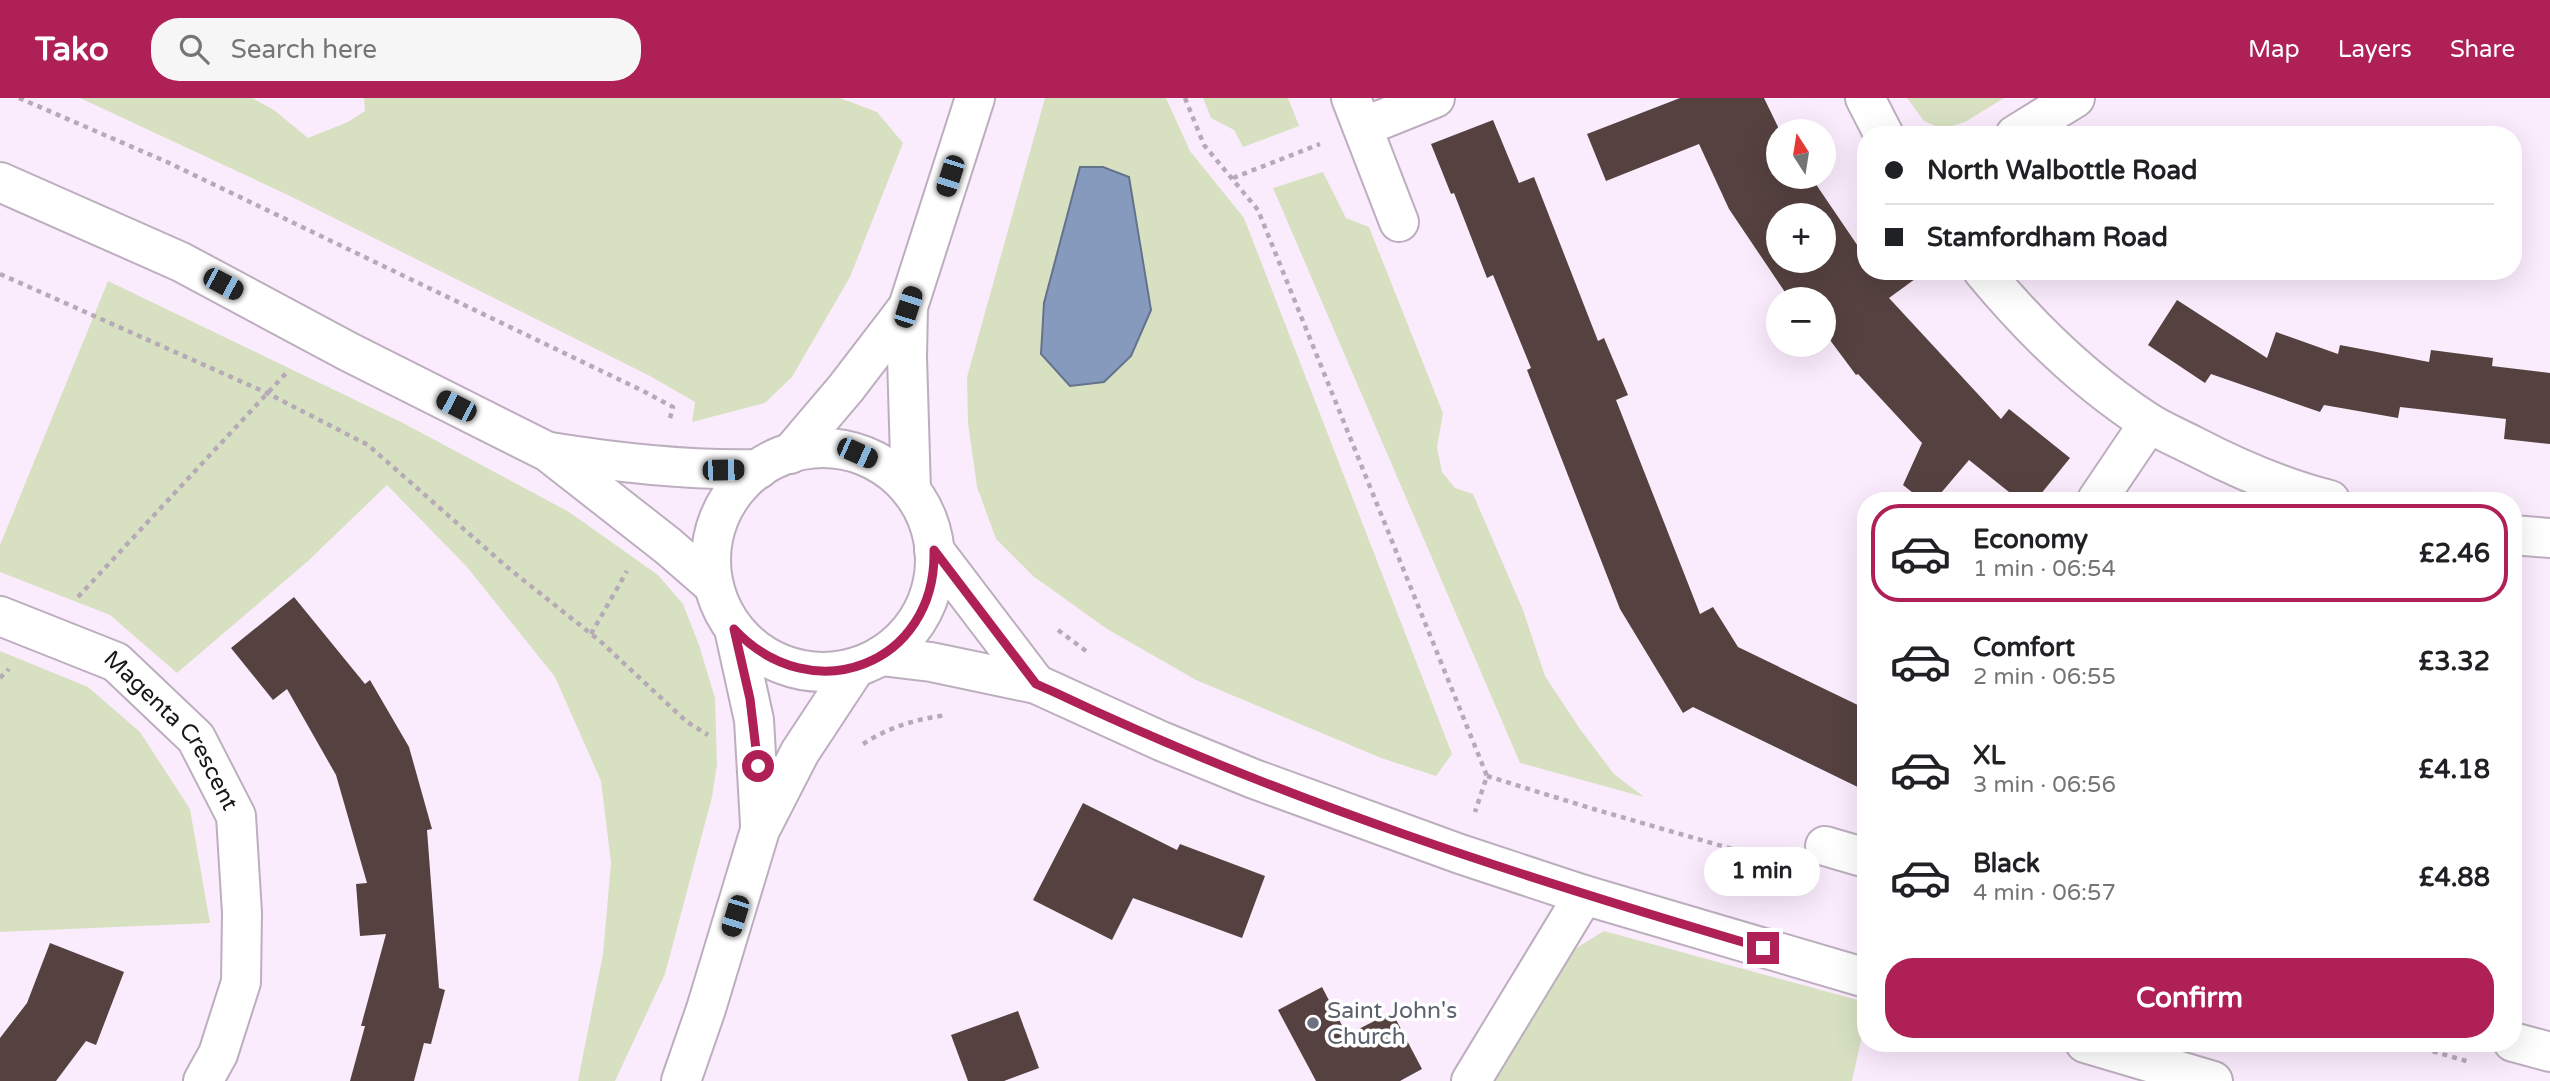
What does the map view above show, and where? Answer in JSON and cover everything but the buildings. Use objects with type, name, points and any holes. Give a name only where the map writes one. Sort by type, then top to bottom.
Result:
[{"type":"main road","points":[[911,491],[906,357],[908,307],[975,98]]},
{"type":"main road","points":[[1399,222],[1357,113],[1434,98]]},
{"type":"main road","points":[[1865,98],[1879,126]]},
{"type":"main road","points":[[2030,126],[2075,98]]},
{"type":"main road","points":[[0,183],[181,262],[548,452],[714,586]]},
{"type":"main road","points":[[1990,280],[2086,376],[2149,423],[2242,470],[2299,492]]},
{"type":"main road","points":[[760,830],[754,720],[734,629],[714,586],[711,555],[718,523],[734,493],[774,461],[846,388],[908,307]]},
{"type":"main road","points":[[2102,492],[2149,423]]},
{"type":"main road","points":[[548,452],[642,465],[695,469],[774,461],[823,448],[857,453],[887,468],[911,491],[927,519],[934,550],[933,581],[922,612],[902,639],[868,661],[800,752],[760,830],[710,997],[681,1081]]},
{"type":"main road","points":[[2522,536],[2550,538]]},
{"type":"main road","points":[[934,550],[1036,684]]},
{"type":"main road","name":"Magenta Crescent","points":[[0,616],[116,662],[196,738],[236,816],[242,913],[241,982],[218,1054],[204,1081]]},
{"type":"main road","points":[[734,629],[757,651],[785,665],[820,672],[868,661],[932,662],[1036,684],[1161,741],[1254,779],[1460,854],[1857,975]]},
{"type":"main road","points":[[1825,846],[1857,855]]},
{"type":"main road","points":[[1471,1081],[1584,894]]},
{"type":"main road","points":[[2522,1044],[2550,1052]]},
{"type":"main road","points":[[2115,1052],[2213,1081]]},
{"type":"path","points":[[1185,98],[1204,145],[1258,210],[1487,776],[1460,854]]},
{"type":"path","points":[[1233,178],[1357,113]]},
{"type":"path","points":[[0,274],[267,393],[368,444],[507,567],[591,634],[687,722],[710,737]]},
{"type":"path","points":[[44,633],[320,336]]},
{"type":"path","points":[[591,634],[649,531]]},
{"type":"path","points":[[856,749],[881,732],[908,722],[951,714]]},
{"type":"path","points":[[1487,776],[1789,865]]},
{"type":"green space","points":[[80,98],[252,98],[274,110],[308,138],[348,122],[365,111],[364,98],[840,98],[877,112],[903,143],[850,277],[792,377],[765,403],[692,422],[695,402],[650,376],[288,195]]},
{"type":"green space","points":[[1045,98],[1166,98],[1190,151],[1244,218],[1452,754],[1436,776],[1381,758],[1196,680],[1107,629],[1033,576],[996,539],[977,487],[968,423],[967,377]]},
{"type":"green space","points":[[1203,98],[1288,98],[1299,126],[1243,147],[1234,130],[1211,118]]},
{"type":"green space","points":[[1907,98],[2004,98],[1965,122],[1952,126],[1935,126],[1924,121]]},
{"type":"green space","points":[[1323,172],[1346,218],[1369,227],[1443,413],[1437,447],[1442,472],[1455,488],[1473,494],[1523,610],[1545,676],[1614,774],[1644,797],[1520,763],[1273,188]]},
{"type":"green space","points":[[108,281],[405,424],[569,512],[658,575],[683,604],[715,698],[717,764],[712,797],[665,974],[615,1081],[578,1081],[603,954],[611,863],[601,781],[555,677],[467,567],[387,485],[308,561],[177,673],[110,615],[0,572],[0,545]]},
{"type":"green space","points":[[0,651],[88,687],[140,732],[190,809],[210,923],[0,932]]},
{"type":"green space","points":[[1604,931],[1857,1000],[1858,1052],[1852,1081],[1489,1081],[1565,955]]},
{"type":"water","points":[[1080,167],[1103,167],[1129,177],[1151,310],[1131,356],[1104,382],[1070,386],[1041,354],[1044,303]]},
{"type":"place","name":"Saint John's Church","points":[[1313,1023]]},
{"type":"route","points":[[758,766],[750,699],[734,629],[757,651],[785,665],[820,672],[856,667],[881,656],[914,625],[929,597],[935,566],[934,550],[1036,684],[1161,741],[1254,779],[1460,854],[1763,948]]}]
